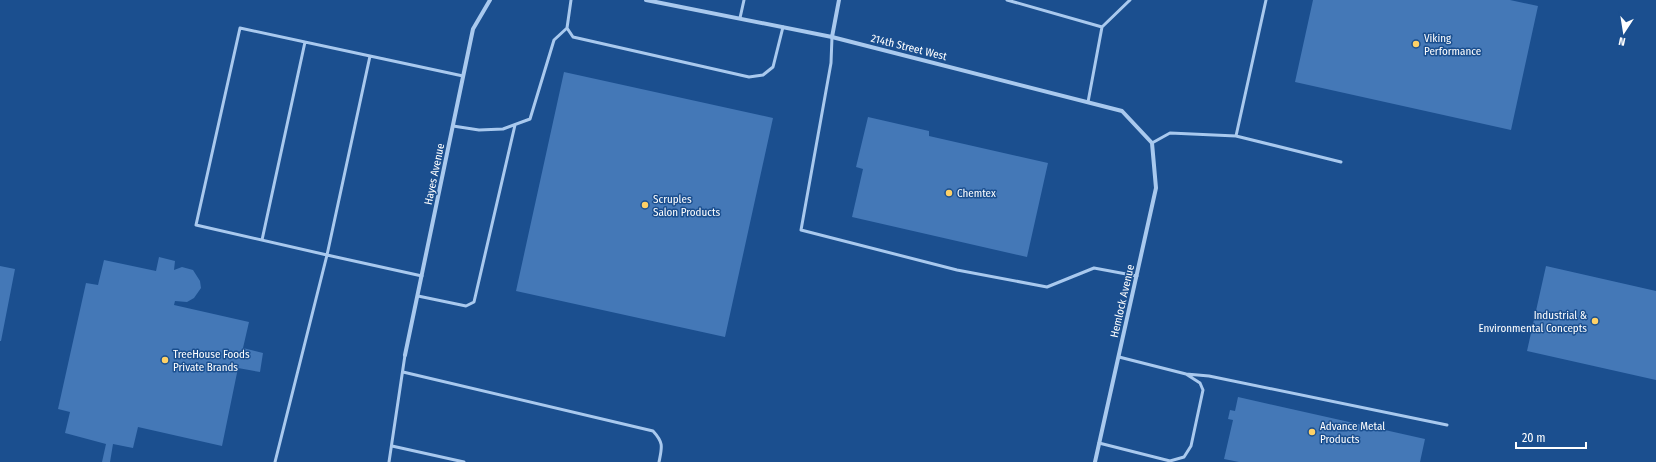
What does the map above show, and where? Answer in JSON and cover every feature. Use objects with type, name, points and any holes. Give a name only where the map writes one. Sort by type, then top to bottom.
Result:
[{"type":"street","name":"Hayes Avenue","points":[[406,355],[473,29],[490,0]]},
{"type":"street","name":"214th Street West","points":[[646,0],[832,37],[1122,110],[1152,143]]},
{"type":"street","points":[[832,37],[840,0]]},
{"type":"street","name":"Hemlock Avenue","points":[[1095,462],[1156,188],[1152,143]]},
{"type":"lane","points":[[453,126],[479,130],[503,129],[530,119],[554,40],[567,28],[571,0]]},
{"type":"lane","points":[[740,18],[744,0]]},
{"type":"lane","points":[[1007,0],[1102,27]]},
{"type":"lane","points":[[1088,102],[1102,27],[1130,0]]},
{"type":"lane","points":[[1236,136],[1266,0]]},
{"type":"lane","points":[[567,28],[573,37],[749,77],[763,75],[773,67],[783,27]]},
{"type":"lane","points":[[422,276],[196,225],[240,28],[464,76]]},
{"type":"lane","points":[[832,37],[831,63],[801,230],[957,270],[1048,287],[1094,268],[1137,276]]},
{"type":"lane","points":[[262,240],[305,42]]},
{"type":"lane","points":[[275,462],[328,255],[370,56]]},
{"type":"lane","points":[[418,296],[466,306],[474,302],[515,125]]},
{"type":"lane","points":[[1152,143],[1170,133],[1236,136],[1341,162]]},
{"type":"lane","points":[[390,462],[406,355]]},
{"type":"lane","points":[[1118,357],[1186,374],[1209,376],[1447,425]]},
{"type":"lane","points":[[403,372],[653,431],[660,439],[661,450],[659,462]]},
{"type":"lane","points":[[1170,461],[1184,457],[1191,446],[1203,390],[1200,383],[1186,374]]},
{"type":"lane","points":[[1099,443],[1175,462]]},
{"type":"lane","points":[[392,446],[464,462]]},
{"type":"building","name":"Viking Performance","points":[[1313,0],[1510,0],[1538,6],[1511,130],[1295,82]]},
{"type":"building","name":"Scruples Salon Products","points":[[564,72],[773,118],[725,337],[516,291]]},
{"type":"building","name":"Chemtex","points":[[868,117],[929,131],[929,136],[1048,163],[1027,257],[852,217],[863,169],[856,167]]},
{"type":"building","name":"TreeHouse Foods Private Brands","points":[[159,257],[175,261],[174,270],[182,267],[193,270],[200,281],[201,288],[194,298],[187,302],[175,301],[174,305],[249,322],[243,348],[263,353],[260,372],[238,368],[222,446],[138,427],[133,448],[113,444],[110,462],[102,462],[106,444],[65,433],[70,412],[58,409],[86,283],[98,285],[104,260],[156,271]]},
{"type":"building","points":[[0,266],[15,269],[1,341],[0,341]]},
{"type":"building","name":"Industrial & Environmental Concepts","points":[[1546,266],[1656,291],[1656,380],[1527,351]]},
{"type":"building","name":"Advance Metal Products","points":[[1238,397],[1425,439],[1420,462],[1239,462],[1224,459],[1233,420],[1228,419],[1230,410],[1235,411]]},
{"type":"place","name":"Viking Performance","points":[[1416,44]]},
{"type":"place","name":"Chemtex","points":[[949,193]]},
{"type":"place","name":"Scruples Salon Products","points":[[645,205]]},
{"type":"place","name":"Industrial & Environmental Concepts","points":[[1595,321]]},
{"type":"place","name":"TreeHouse Foods Private Brands","points":[[165,360]]},
{"type":"place","name":"Advance Metal Products","points":[[1312,432]]}]
